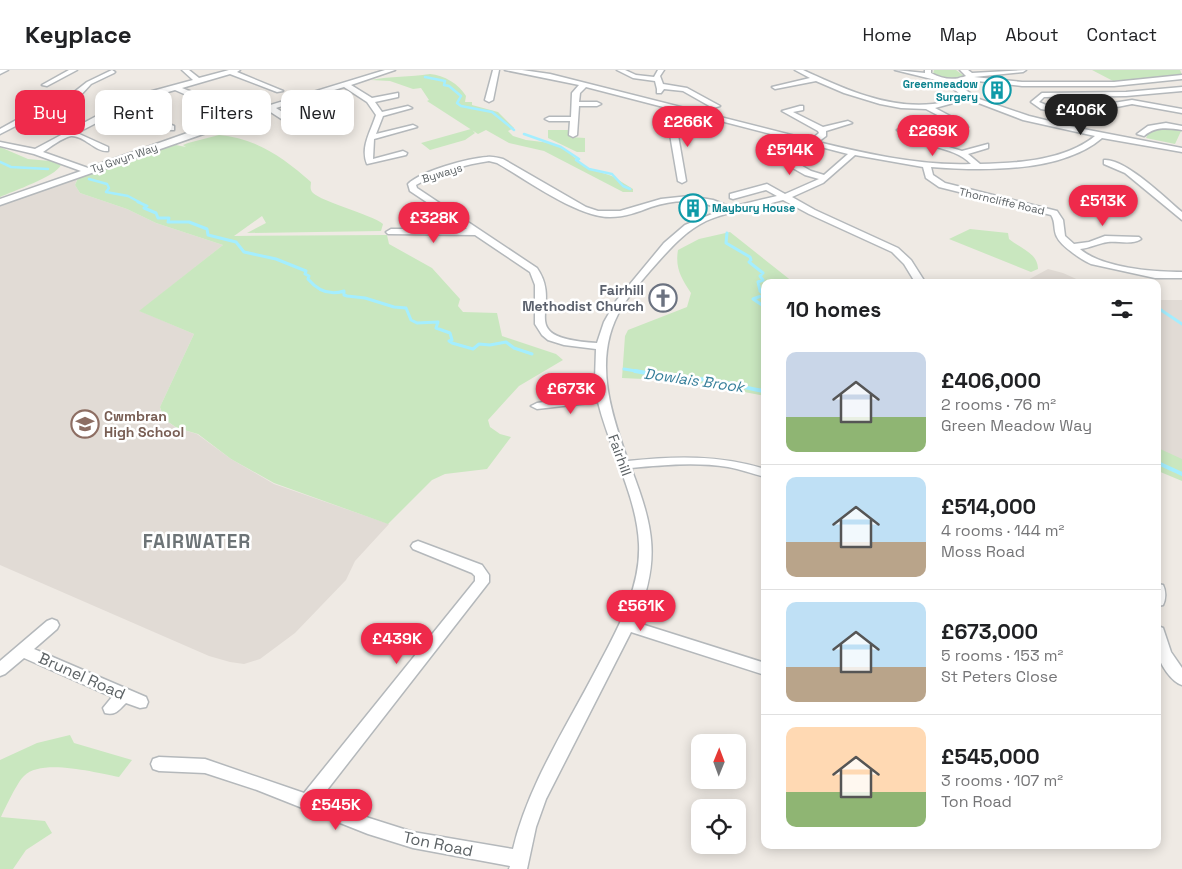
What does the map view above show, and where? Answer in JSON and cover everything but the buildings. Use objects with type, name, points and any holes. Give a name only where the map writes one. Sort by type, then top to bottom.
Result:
[{"type":"street","points":[[0,72],[5,70]]},
{"type":"street","points":[[44,85],[74,70]]},
{"type":"street","points":[[186,71],[195,70]]},
{"type":"street","name":"Ty Gwyn Way","points":[[271,107],[392,70]]},
{"type":"street","points":[[488,100],[496,70]]},
{"type":"street","points":[[508,70],[532,71],[853,153],[926,164],[977,166],[1025,163],[1085,147],[1101,135]]},
{"type":"street","points":[[620,70],[636,77],[685,89],[716,106]]},
{"type":"street","points":[[647,100],[660,92],[659,83],[662,70]]},
{"type":"street","points":[[798,70],[815,79],[884,102],[904,106],[928,107],[968,97]]},
{"type":"street","points":[[898,70],[945,80],[1023,70]]},
{"type":"street","points":[[928,70],[928,74],[934,78]]},
{"type":"street","points":[[963,70],[967,78]]},
{"type":"street","points":[[982,70],[1000,72]]},
{"type":"street","points":[[186,71],[198,81]]},
{"type":"street","points":[[165,90],[234,71],[279,91]]},
{"type":"street","points":[[0,132],[76,95],[89,83],[111,75]]},
{"type":"street","points":[[967,78],[1022,84],[1104,84],[1182,77]]},
{"type":"street","points":[[960,88],[967,78]]},
{"type":"street","points":[[776,87],[815,79]]},
{"type":"street","points":[[945,80],[960,88],[968,97],[1027,117],[1101,135],[1180,150],[1182,141]]},
{"type":"street","points":[[344,84],[377,106],[380,115],[367,154],[370,162],[403,152]]},
{"type":"street","points":[[573,134],[576,93],[584,84]]},
{"type":"street","points":[[175,87],[182,90]]},
{"type":"street","points":[[1182,89],[1126,94],[1042,95],[1035,102],[1044,107],[1088,116],[1110,106],[1132,102],[1182,110]]},
{"type":"street","points":[[1126,94],[1133,100],[1132,102]]},
{"type":"street","points":[[370,101],[395,95]]},
{"type":"street","points":[[574,104],[597,104]]},
{"type":"street","points":[[890,112],[904,106]]},
{"type":"street","points":[[928,107],[964,127]]},
{"type":"street","points":[[380,115],[408,108]]},
{"type":"street","points":[[800,108],[786,111],[822,130],[848,123]]},
{"type":"street","points":[[680,109],[671,117],[682,181]]},
{"type":"street","points":[[549,119],[574,119]]},
{"type":"street","points":[[1141,134],[1152,126],[1182,128]]},
{"type":"street","points":[[371,138],[413,127]]},
{"type":"street","points":[[813,143],[823,134],[822,130]]},
{"type":"street","points":[[901,130],[930,144],[963,153],[972,159],[977,166]]},
{"type":"street","points":[[1068,153],[1086,140],[1092,133]]},
{"type":"street","points":[[36,152],[68,135]]},
{"type":"street","points":[[75,135],[105,149]]},
{"type":"street","name":"Ty Gwyn Way","points":[[0,202],[189,135]]},
{"type":"street","points":[[0,144],[36,152],[86,170]]},
{"type":"street","points":[[963,153],[985,146]]},
{"type":"street","points":[[766,149],[808,173],[825,178]]},
{"type":"street","name":"Fairhill","points":[[519,864],[528,827],[538,798],[628,624],[642,582],[646,540],[638,502],[602,398],[599,380],[601,346],[609,321],[616,308],[674,238],[698,222],[730,210],[784,197],[809,188],[825,178],[853,153]]},
{"type":"street","name":"Byways","points":[[601,346],[569,344],[558,340],[544,331],[539,321],[540,282],[534,270],[413,189],[412,184],[426,177],[483,160],[494,159],[583,209],[597,214],[628,213],[665,201],[682,198],[710,201],[730,210]]},
{"type":"street","points":[[1107,162],[1128,171],[1182,217]]},
{"type":"street","name":"Thorncliffe Road","points":[[926,164],[930,176],[942,185],[1054,213],[1060,220],[1061,237],[1085,258],[1104,265],[1127,268],[1155,276],[1182,275]]},
{"type":"street","points":[[734,196],[767,187],[854,233],[895,250],[908,262],[918,279]]},
{"type":"street","points":[[1072,247],[1091,245],[1105,239],[1131,239],[1120,230]]},
{"type":"street","points":[[391,232],[476,232]]},
{"type":"street","points":[[537,406],[602,398]]},
{"type":"street","points":[[624,465],[699,459],[733,463],[761,472]]},
{"type":"street","points":[[307,802],[482,582],[482,575],[476,569],[418,546]]},
{"type":"street","points":[[628,624],[761,668]]},
{"type":"street","name":"Brunel Road","points":[[0,670],[52,625]]},
{"type":"street","points":[[1161,646],[1169,664],[1182,679]]},
{"type":"street","name":"Brunel Road","points":[[23,651],[140,702]]},
{"type":"street","points":[[111,708],[124,695]]},
{"type":"street","name":"Ton Road","points":[[159,764],[205,766],[260,784],[368,826],[413,840],[519,864]]},
{"type":"shaded area","name":"Cwmbran High School","points":[[78,177],[75,185],[80,193],[127,209],[156,223],[223,245],[140,311],[194,334],[160,407],[163,419],[177,428],[197,434],[231,459],[274,484],[389,524],[355,561],[346,580],[295,633],[260,659],[244,664],[209,656],[0,565],[0,206]]},
{"type":"shaded area","points":[[1048,269],[1076,279],[1030,279]]},
{"type":"shaded area","points":[[1161,300],[1182,300],[1182,473],[1161,462]]},
{"type":"green space","points":[[934,70],[956,70],[964,76],[953,79],[945,78],[933,74]]},
{"type":"green space","points":[[1092,70],[1180,70],[1182,75],[1115,82]]},
{"type":"green space","points":[[430,74],[446,78],[455,84],[466,96],[465,102],[472,102],[472,105],[498,112],[514,128],[508,131],[513,136],[526,140],[551,143],[567,151],[587,168],[612,176],[633,189],[633,192],[623,192],[544,151],[509,143],[486,130],[478,134],[427,101],[429,100],[421,88],[413,89],[390,81],[371,80]]},
{"type":"green space","points":[[1157,127],[1182,129],[1175,144],[1146,138],[1149,132]]},
{"type":"green space","points":[[471,129],[475,133],[465,140],[430,150],[421,143]]},
{"type":"green space","points":[[548,130],[570,130],[570,137],[585,138],[585,152],[577,152],[548,138]]},
{"type":"green space","points":[[219,135],[245,140],[280,157],[311,182],[311,190],[314,194],[383,224],[381,231],[247,233],[266,223],[262,216],[234,236],[387,235],[389,244],[432,268],[460,299],[458,306],[463,312],[497,313],[502,336],[556,354],[563,360],[519,386],[488,420],[490,427],[500,434],[511,437],[487,469],[445,474],[432,480],[388,524],[274,483],[231,459],[198,434],[177,428],[164,419],[160,407],[194,334],[139,311],[223,245],[156,223],[127,209],[80,193],[75,185],[78,178],[165,148],[176,145],[186,147],[183,145]]},
{"type":"green space","points":[[0,147],[28,159],[50,161],[61,165],[57,170],[42,179],[0,197]]},
{"type":"green space","points":[[970,229],[1008,233],[1009,239],[1032,255],[1038,269],[1031,272],[949,239]]},
{"type":"green space","points":[[730,232],[789,279],[761,279],[761,395],[686,381],[622,378],[625,336],[628,330],[687,307],[691,293],[680,273],[677,262],[678,250],[699,239]]},
{"type":"green space","points":[[1161,449],[1182,459],[1182,481],[1161,472]]},
{"type":"green space","points":[[70,735],[74,743],[132,760],[119,777],[56,767],[32,771],[24,776],[1,817],[45,821],[52,833],[26,850],[13,869],[0,869],[0,760],[37,743]]},
{"type":"waterway","points":[[425,77],[445,81],[444,85],[449,86],[461,96],[457,103],[461,106],[492,112],[514,130]]},
{"type":"waterway","points":[[524,134],[561,147],[579,159],[576,160],[589,169],[612,174],[623,186],[630,189]]},
{"type":"waterway","name":"Dowlais Brook","points":[[0,162],[11,167],[48,169]]},
{"type":"waterway","name":"Dowlais Brook","points":[[89,179],[107,184],[109,188],[106,192],[128,196],[141,203]]},
{"type":"waterway","name":"Dowlais Brook","points":[[138,202],[147,206],[144,208],[156,213],[158,218],[169,218],[168,222],[189,222],[207,229],[208,235],[236,242],[244,252],[276,259],[306,271],[305,274],[309,276],[308,279],[316,287],[324,291],[329,293],[344,291],[344,295],[347,296],[365,298],[394,307],[406,308],[411,320],[417,323],[438,322],[436,328],[450,333],[452,340],[449,341],[452,343],[473,349],[479,344],[490,345],[506,342],[514,348],[532,354]]},
{"type":"waterway","points":[[727,233],[726,243],[750,257],[751,260],[749,262],[763,273],[760,276],[762,279]]},
{"type":"waterway","points":[[761,281],[758,282],[761,292]]},
{"type":"waterway","points":[[761,296],[753,299],[761,304]]},
{"type":"waterway","points":[[1161,310],[1182,324]]},
{"type":"waterway","name":"Dowlais Brook","points":[[624,369],[642,372]]},
{"type":"waterway","name":"Dowlais Brook","points":[[635,371],[722,382],[761,390]]},
{"type":"waterway","name":"Dowlais Brook","points":[[1161,464],[1182,474]]},
{"type":"place","name":"Greenmeadow Surgery","points":[[997,90]]},
{"type":"place","name":"Maybury House","points":[[693,208]]},
{"type":"place","name":"Fairhill Methodist Church","points":[[663,298]]},
{"type":"place","name":"Cwmbran High School","points":[[85,424]]},
{"type":"district","name":"FAIRWATER","points":[[197,541]]}]
